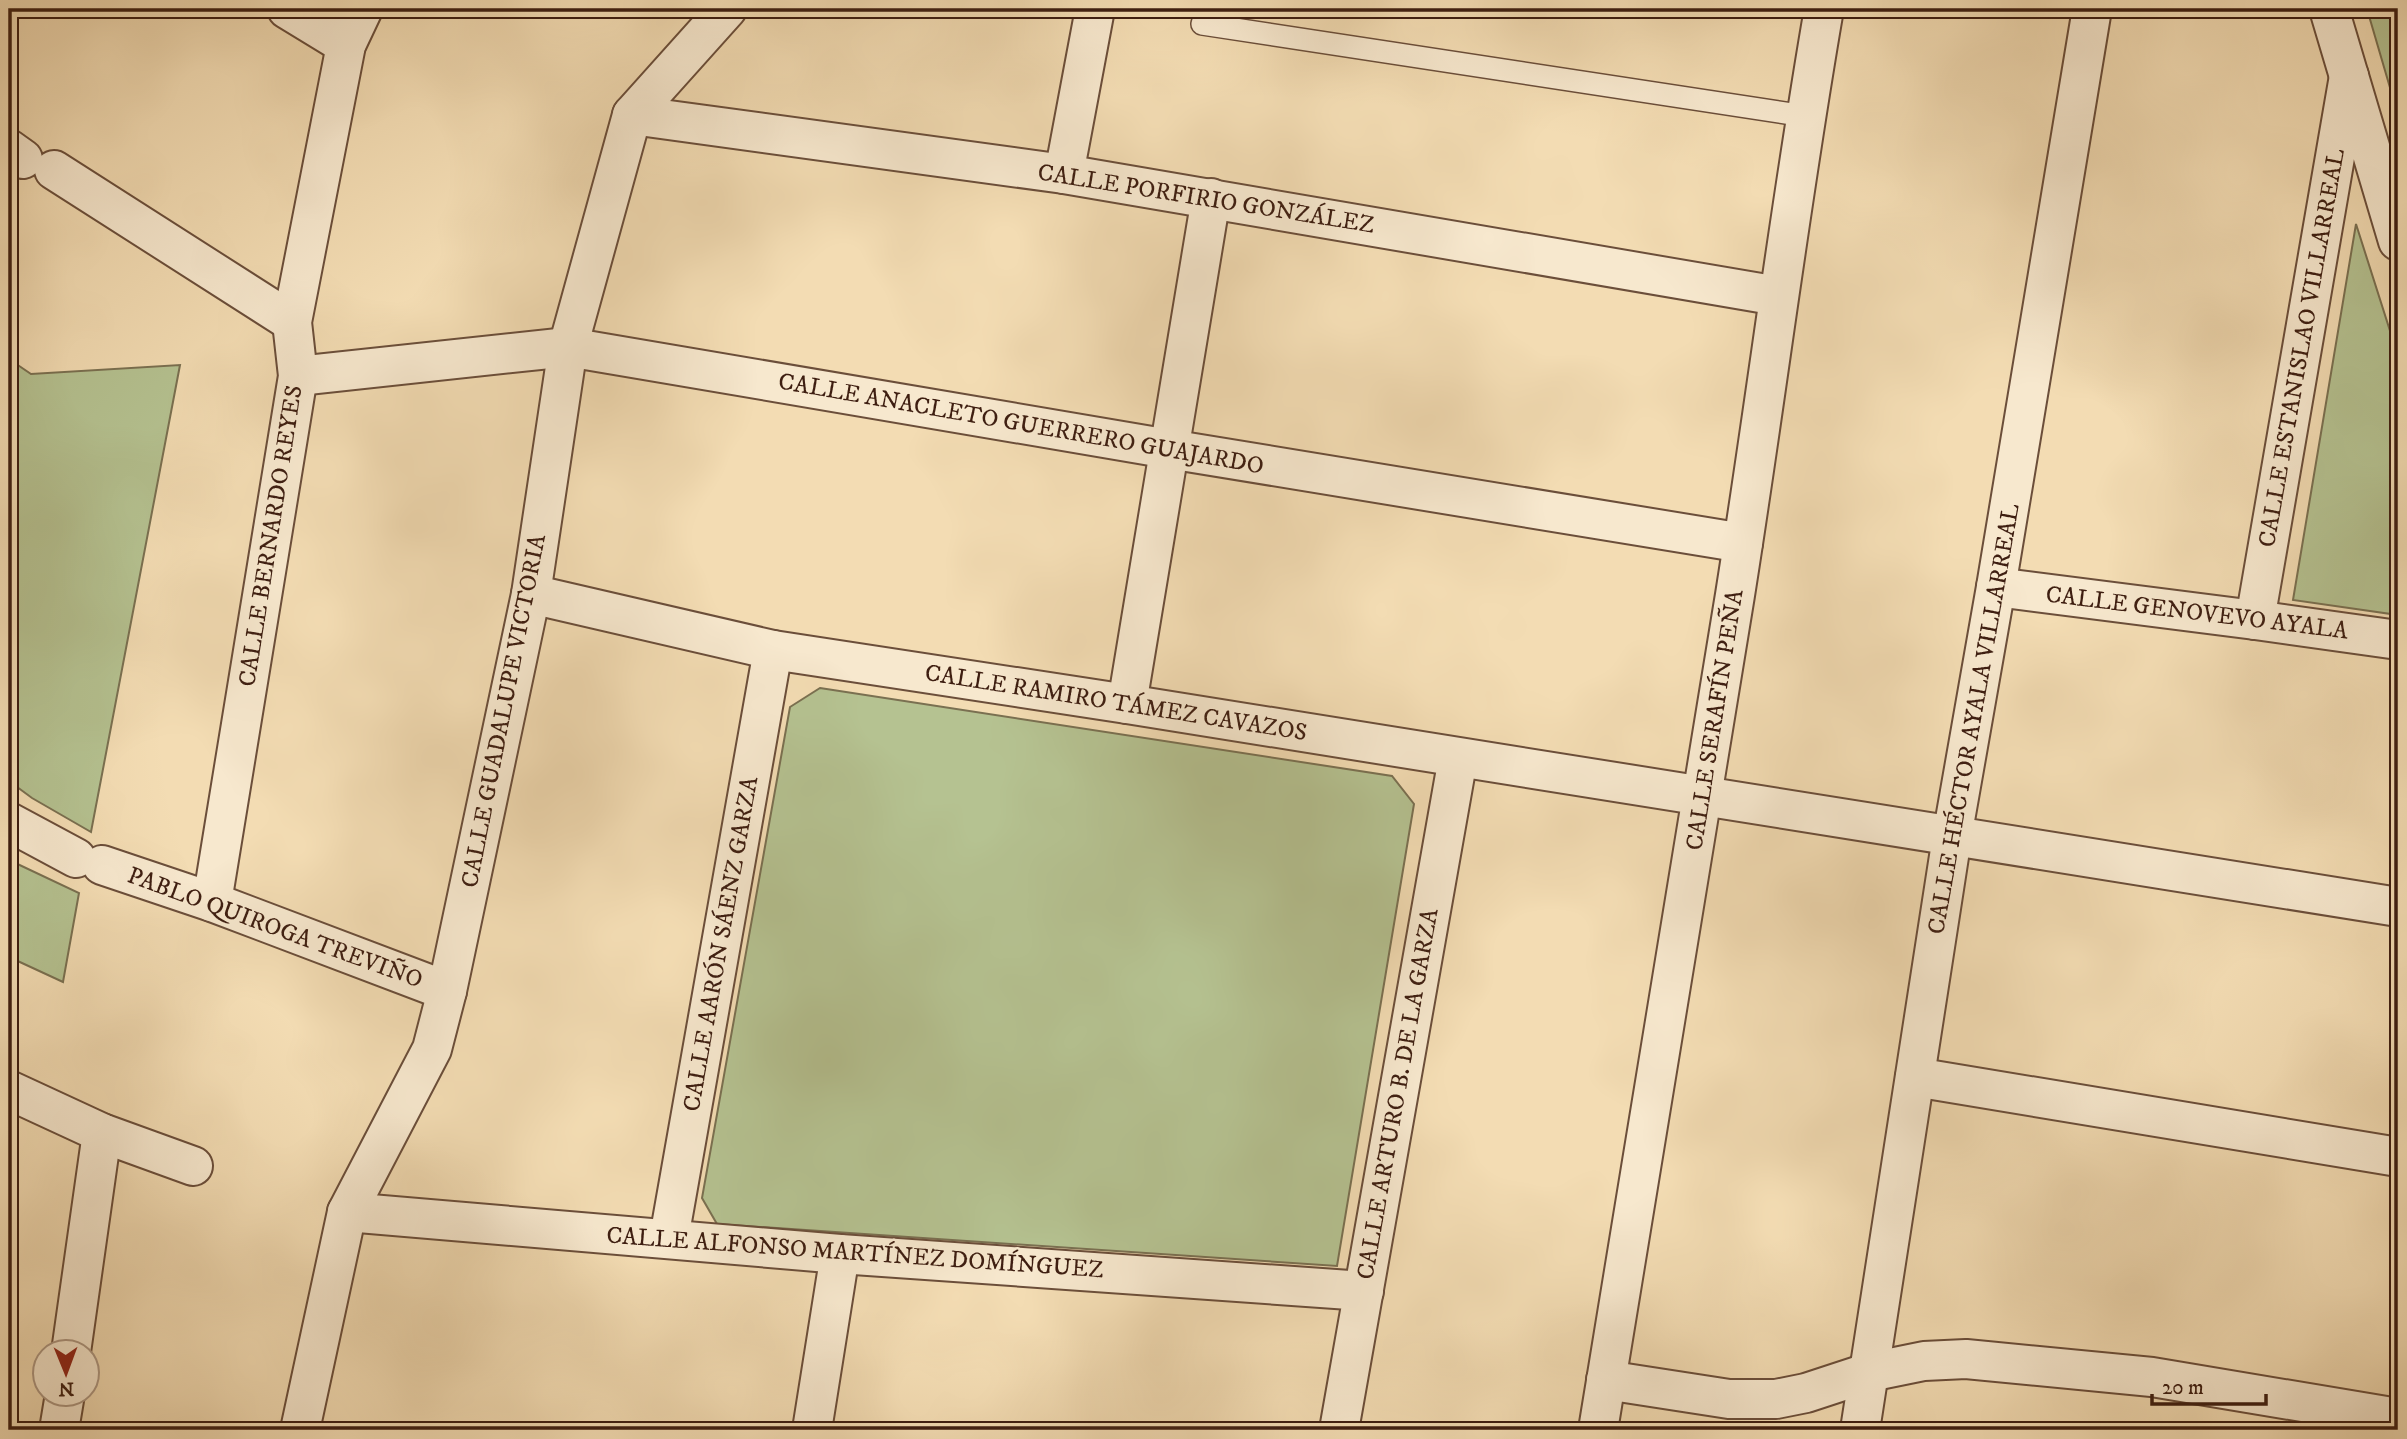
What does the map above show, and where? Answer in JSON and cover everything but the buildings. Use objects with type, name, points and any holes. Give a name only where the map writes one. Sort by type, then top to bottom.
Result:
[{"type":"street","points":[[287,9],[346,45]]},
{"type":"street","name":"CALLE BERNARDO REYES","points":[[212,902],[298,376],[292,322],[346,45],[363,9]]},
{"type":"street","name":"CALLE GUADALUPE VICTORIA","points":[[300,1430],[347,1212],[432,1049],[447,991],[531,594],[568,347],[632,114],[727,9]]},
{"type":"street","points":[[1064,174],[1095,9]]},
{"type":"street","name":"CALLE SERAFÍN PEÑA","points":[[1598,1430],[1703,797],[1805,116],[1824,9]]},
{"type":"street","name":"CALLE HÉCTOR AYALA VILLARREAL","points":[[1860,1430],[1952,837],[2092,9]]},
{"type":"street","points":[[2329,9],[2398,241]]},
{"type":"street","name":"CALLE ESTANISLAO VILLARREAL","points":[[2255,620],[2349,76]]},
{"type":"street","name":"CALLE PORFIRIO GONZÁLEZ","points":[[632,114],[1064,174],[1778,296]]},
{"type":"street","points":[[29,159],[292,322]]},
{"type":"street","points":[[1126,704],[1211,198]]},
{"type":"street","name":"CALLE ANACLETO GUERRERO GUAJARDO","points":[[298,376],[568,347],[1169,450],[1743,543]]},
{"type":"street","name":"CALLE GENOVEVO AYALA","points":[[1996,587],[2398,640]]},
{"type":"street","name":"CALLE RAMIRO TÁMEZ CAVAZOS","points":[[531,594],[773,650],[2398,907]]},
{"type":"street","name":"CALLE AARÓN SÁENZ GARZA","points":[[669,1238],[773,650]]},
{"type":"street","name":"CALLE ARTURO B. DE LA GARZA","points":[[1339,1430],[1458,758]]},
{"type":"street","name":"PABLO QUIROGA TREVIÑO","points":[[9,822],[89,861],[212,902],[447,991]]},
{"type":"street","points":[[1915,1077],[2398,1157]]},
{"type":"street","points":[[9,1090],[102,1133],[193,1166]]},
{"type":"street","points":[[73,1338],[102,1133]]},
{"type":"street","name":"CALLE ALFONSO MARTÍNEZ DOMÍNGUEZ","points":[[347,1212],[840,1254],[1364,1291]]},
{"type":"street","points":[[812,1430],[840,1254]]},
{"type":"street","points":[[1606,1380],[1729,1399],[1776,1399],[1806,1393],[1870,1372],[1924,1361],[1966,1359],[2152,1377],[2398,1418]]},
{"type":"street","points":[[59,1430],[63,1408]]},
{"type":"lane","points":[[1202,24],[1805,116]]},
{"type":"green space","points":[[2367,9],[2398,9],[2398,115]]},
{"type":"green space","points":[[2356,224],[2398,356],[2398,615],[2293,600]]},
{"type":"green space","points":[[9,359],[31,374],[180,365],[91,832],[32,798],[9,781]]},
{"type":"green space","points":[[820,688],[1392,776],[1414,804],[1337,1266],[717,1224],[702,1198],[790,707]]},
{"type":"green space","points":[[9,860],[79,893],[63,982],[9,957]]}]
